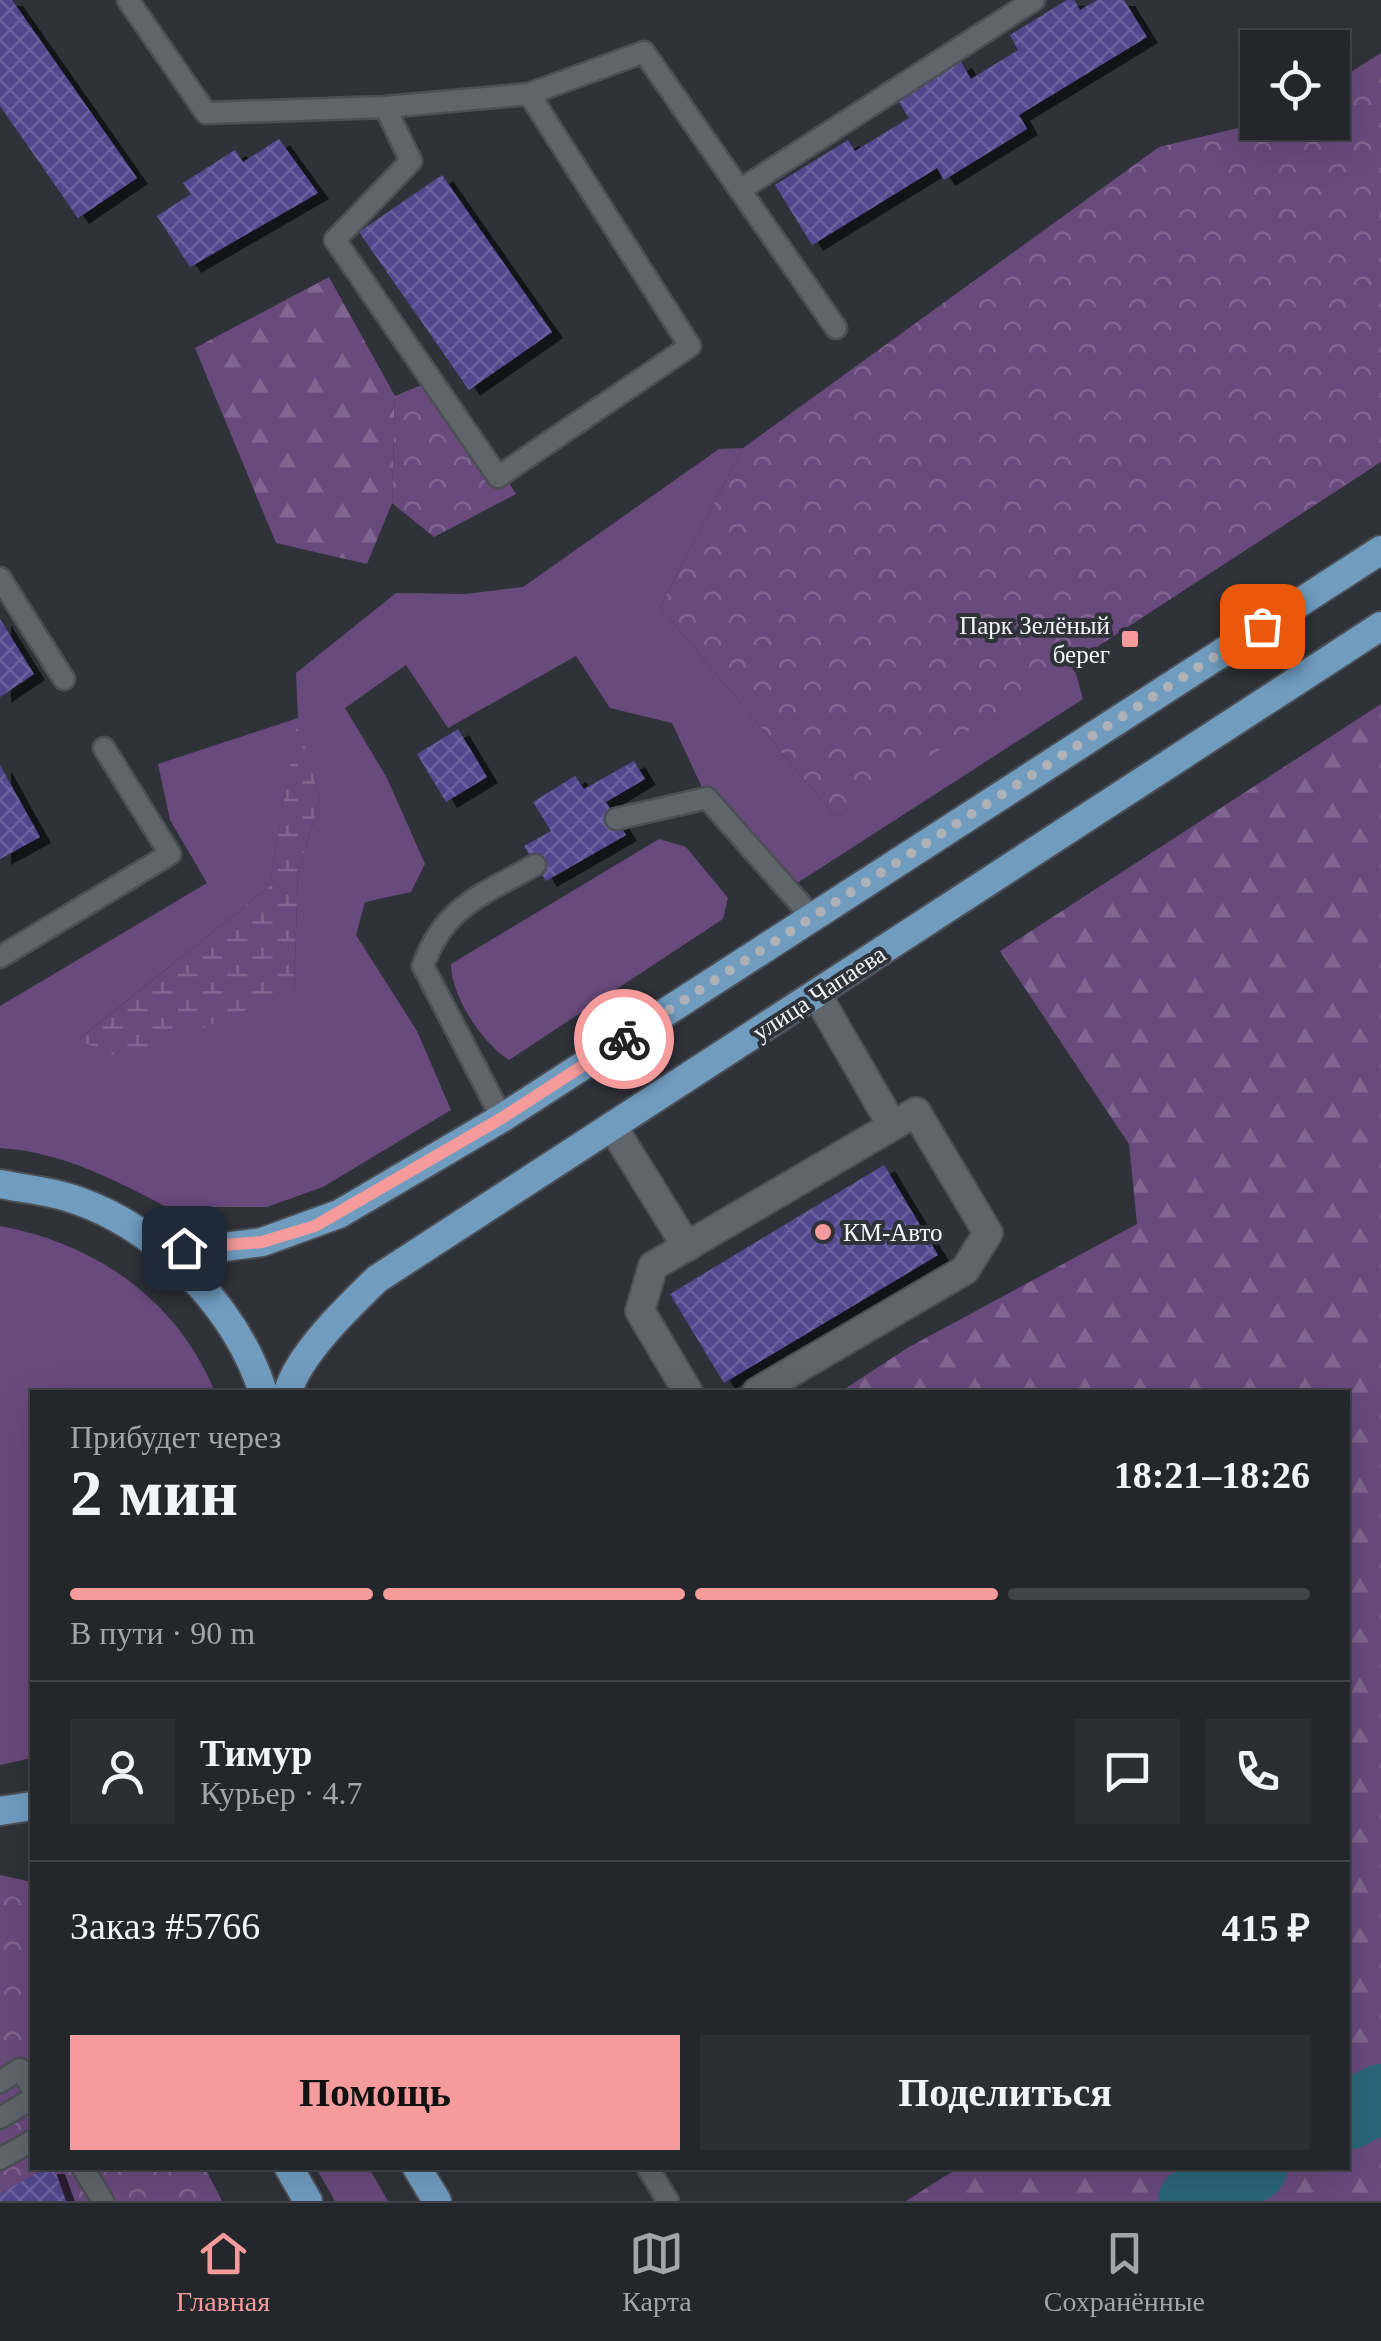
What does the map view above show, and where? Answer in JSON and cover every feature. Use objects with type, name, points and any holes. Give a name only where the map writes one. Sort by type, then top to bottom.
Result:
[{"type":"main road","points":[[160,1246],[208,1249],[262,1242],[315,1226],[502,1118],[1381,550]]},
{"type":"main road","name":"улица Чапаева","points":[[289,1390],[292,1378],[349,1305],[377,1279],[1381,626]]},
{"type":"main road","points":[[0,1184],[76,1200],[160,1246],[214,1299],[254,1363],[262,1390]]},
{"type":"main road","points":[[290,2170],[308,2201]]},
{"type":"main road","points":[[418,2170],[438,2201]]},
{"type":"street","points":[[817,994],[892,1125]]},
{"type":"street","points":[[687,1390],[640,1312],[652,1266],[916,1112],[988,1233],[965,1270],[759,1390]]},
{"type":"street","points":[[612,1126],[687,1247]]},
{"type":"lane","points":[[128,0],[206,113],[384,107],[529,94],[644,52],[836,328]]},
{"type":"lane","points":[[742,188],[1034,0]]},
{"type":"lane","points":[[384,107],[411,161],[335,240],[498,477],[690,346],[529,94]]},
{"type":"lane","points":[[0,578],[64,679]]},
{"type":"lane","points":[[0,956],[170,854],[104,748]]},
{"type":"lane","points":[[616,820],[708,798],[812,918]]},
{"type":"lane","points":[[502,1118],[423,966],[433,938],[455,910],[536,865]]},
{"type":"lane","points":[[0,2082],[20,2069],[30,2085]]},
{"type":"lane","points":[[0,2118],[30,2100]]},
{"type":"lane","points":[[0,2159],[30,2142]]},
{"type":"lane","points":[[83,2170],[103,2201]]},
{"type":"lane","points":[[649,2170],[668,2201]]},
{"type":"green space","points":[[1381,53],[1381,462],[836,817],[660,607],[743,448],[1159,147],[1240,128],[1240,140],[1350,140],[1350,72]]},
{"type":"green space","points":[[329,277],[395,396],[392,503],[367,564],[276,543],[195,348]]},
{"type":"green space","points":[[441,377],[516,494],[434,537],[392,503],[395,396]]},
{"type":"green space","points":[[743,448],[660,607],[836,817],[1072,660],[1083,699],[788,889],[707,798],[672,723],[610,708],[576,656],[448,728],[406,665],[345,708],[387,778],[425,864],[411,892],[365,902],[356,935],[417,1031],[451,1110],[323,1187],[267,1207],[213,1207],[198,1224],[78,1165],[0,1148],[0,1006],[207,883],[170,820],[158,764],[298,718],[296,673],[396,593],[466,594],[523,587],[719,449]],"holes":[[[298,721],[320,801],[298,872],[294,990],[79,1039],[269,887]]]},
{"type":"green space","points":[[1381,704],[1381,2201],[906,2201],[955,2170],[1350,2170],[1350,1390],[843,1390],[909,1347],[1137,1224],[1129,1144],[1000,951]]},
{"type":"green space","points":[[298,718],[320,801],[298,872],[294,990],[126,1060],[78,1040],[269,887]]},
{"type":"green space","points":[[659,839],[686,847],[728,898],[723,919],[509,1060],[470,1018],[456,990],[451,964]]},
{"type":"green space","points":[[0,1226],[69,1247],[130,1281],[179,1330],[214,1390],[30,1390],[30,1758],[0,1765]]},
{"type":"green space","points":[[0,1875],[30,1882],[30,2170],[206,2170],[222,2201],[0,2201]]},
{"type":"green space","points":[[317,2170],[370,2170],[388,2201],[335,2201]]},
{"type":"building","points":[[0,0],[12,0],[137,178],[78,218],[0,106]]},
{"type":"building","points":[[1067,0],[1074,0],[1080,10],[1097,0],[1124,0],[1147,37],[1019,115],[1027,129],[944,180],[937,168],[812,245],[775,185],[848,140],[855,151],[909,118],[898,101],[961,62],[971,79],[1018,50],[1010,35]]},
{"type":"building","points":[[279,139],[318,193],[190,267],[157,216],[191,194],[183,183],[235,150],[243,162]]},
{"type":"building","points":[[442,175],[552,332],[469,390],[359,232]]},
{"type":"building","points":[[0,619],[34,674],[0,697]]},
{"type":"building","points":[[458,729],[487,777],[446,802],[417,754]]},
{"type":"building","points":[[634,761],[645,779],[606,802],[626,835],[546,881],[524,846],[551,831],[533,802],[575,776],[584,789]]},
{"type":"building","points":[[0,765],[40,837],[0,859]]},
{"type":"building","points":[[884,1165],[938,1255],[724,1383],[670,1294]]},
{"type":"building","points":[[42,2170],[55,2170],[66,2201],[0,2201],[0,2194]]},
{"type":"waterway","points":[[1350,2115],[1381,2098]]},
{"type":"waterway","points":[[1192,2201],[1249,2170]]},
{"type":"way so far","points":[[624,1039],[1262,626]]},
{"type":"place","name":"Парк Зелёный берег","points":[[1130,639]]},
{"type":"place","name":"КМ-Авто","points":[[823,1232]]},
{"type":"route","points":[[184,1248],[262,1242],[315,1226],[502,1118],[624,1039]]}]
